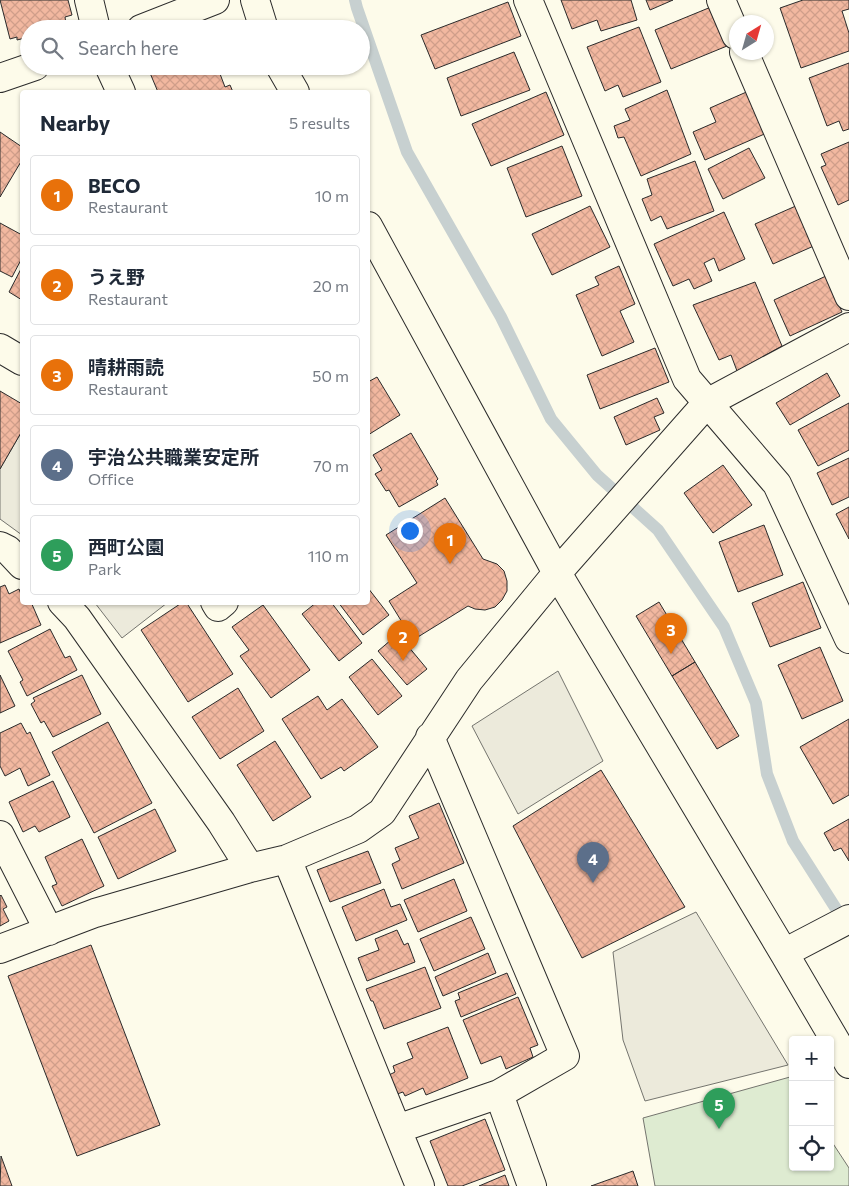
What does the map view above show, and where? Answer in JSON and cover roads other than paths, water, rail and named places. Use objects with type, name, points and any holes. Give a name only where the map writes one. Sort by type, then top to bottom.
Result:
[{"type":"street","points":[[90,0],[94,20]]},
{"type":"street","points":[[164,20],[215,0]]},
{"type":"street","points":[[255,0],[261,20]]},
{"type":"street","points":[[528,0],[687,379],[778,484],[849,639]]},
{"type":"street","points":[[721,0],[729,19]]},
{"type":"street","points":[[747,60],[849,296]]},
{"type":"street","points":[[0,78],[20,71]]},
{"type":"street","points":[[113,75],[120,90]]},
{"type":"street","points":[[285,75],[294,90]]},
{"type":"street","points":[[370,230],[556,573],[849,1064]]},
{"type":"street","points":[[0,949],[95,914],[250,868],[287,859],[358,829],[382,812],[469,680],[556,573],[707,403],[849,327]]},
{"type":"street","points":[[0,348],[20,360]]},
{"type":"street","points":[[0,546],[8,550],[20,562]]},
{"type":"street","points":[[65,605],[77,618],[221,822],[250,868]]},
{"type":"street","points":[[397,1129],[499,1094],[565,1056],[430,737]]},
{"type":"street","points":[[0,835],[49,931]]},
{"type":"street","points":[[287,859],[420,1186]]},
{"type":"street","points":[[784,953],[849,919]]},
{"type":"street","points":[[499,1094],[532,1186]]},
{"type":"waterway","points":[[355,0],[361,20]]},
{"type":"waterway","points":[[370,45],[407,152],[501,317],[551,419],[597,475],[658,530],[724,627],[756,703],[767,774],[793,841],[840,915],[849,920]]},
{"type":"place","name":"BECO","points":[[450,564]]},
{"type":"place","name":"晴耕雨読","points":[[671,654]]},
{"type":"place","name":"うえ野","points":[[403,661]]},
{"type":"place","name":"宇治公共職業安定所","points":[[593,883]]},
{"type":"place","name":"西町公園","points":[[719,1129]]}]
